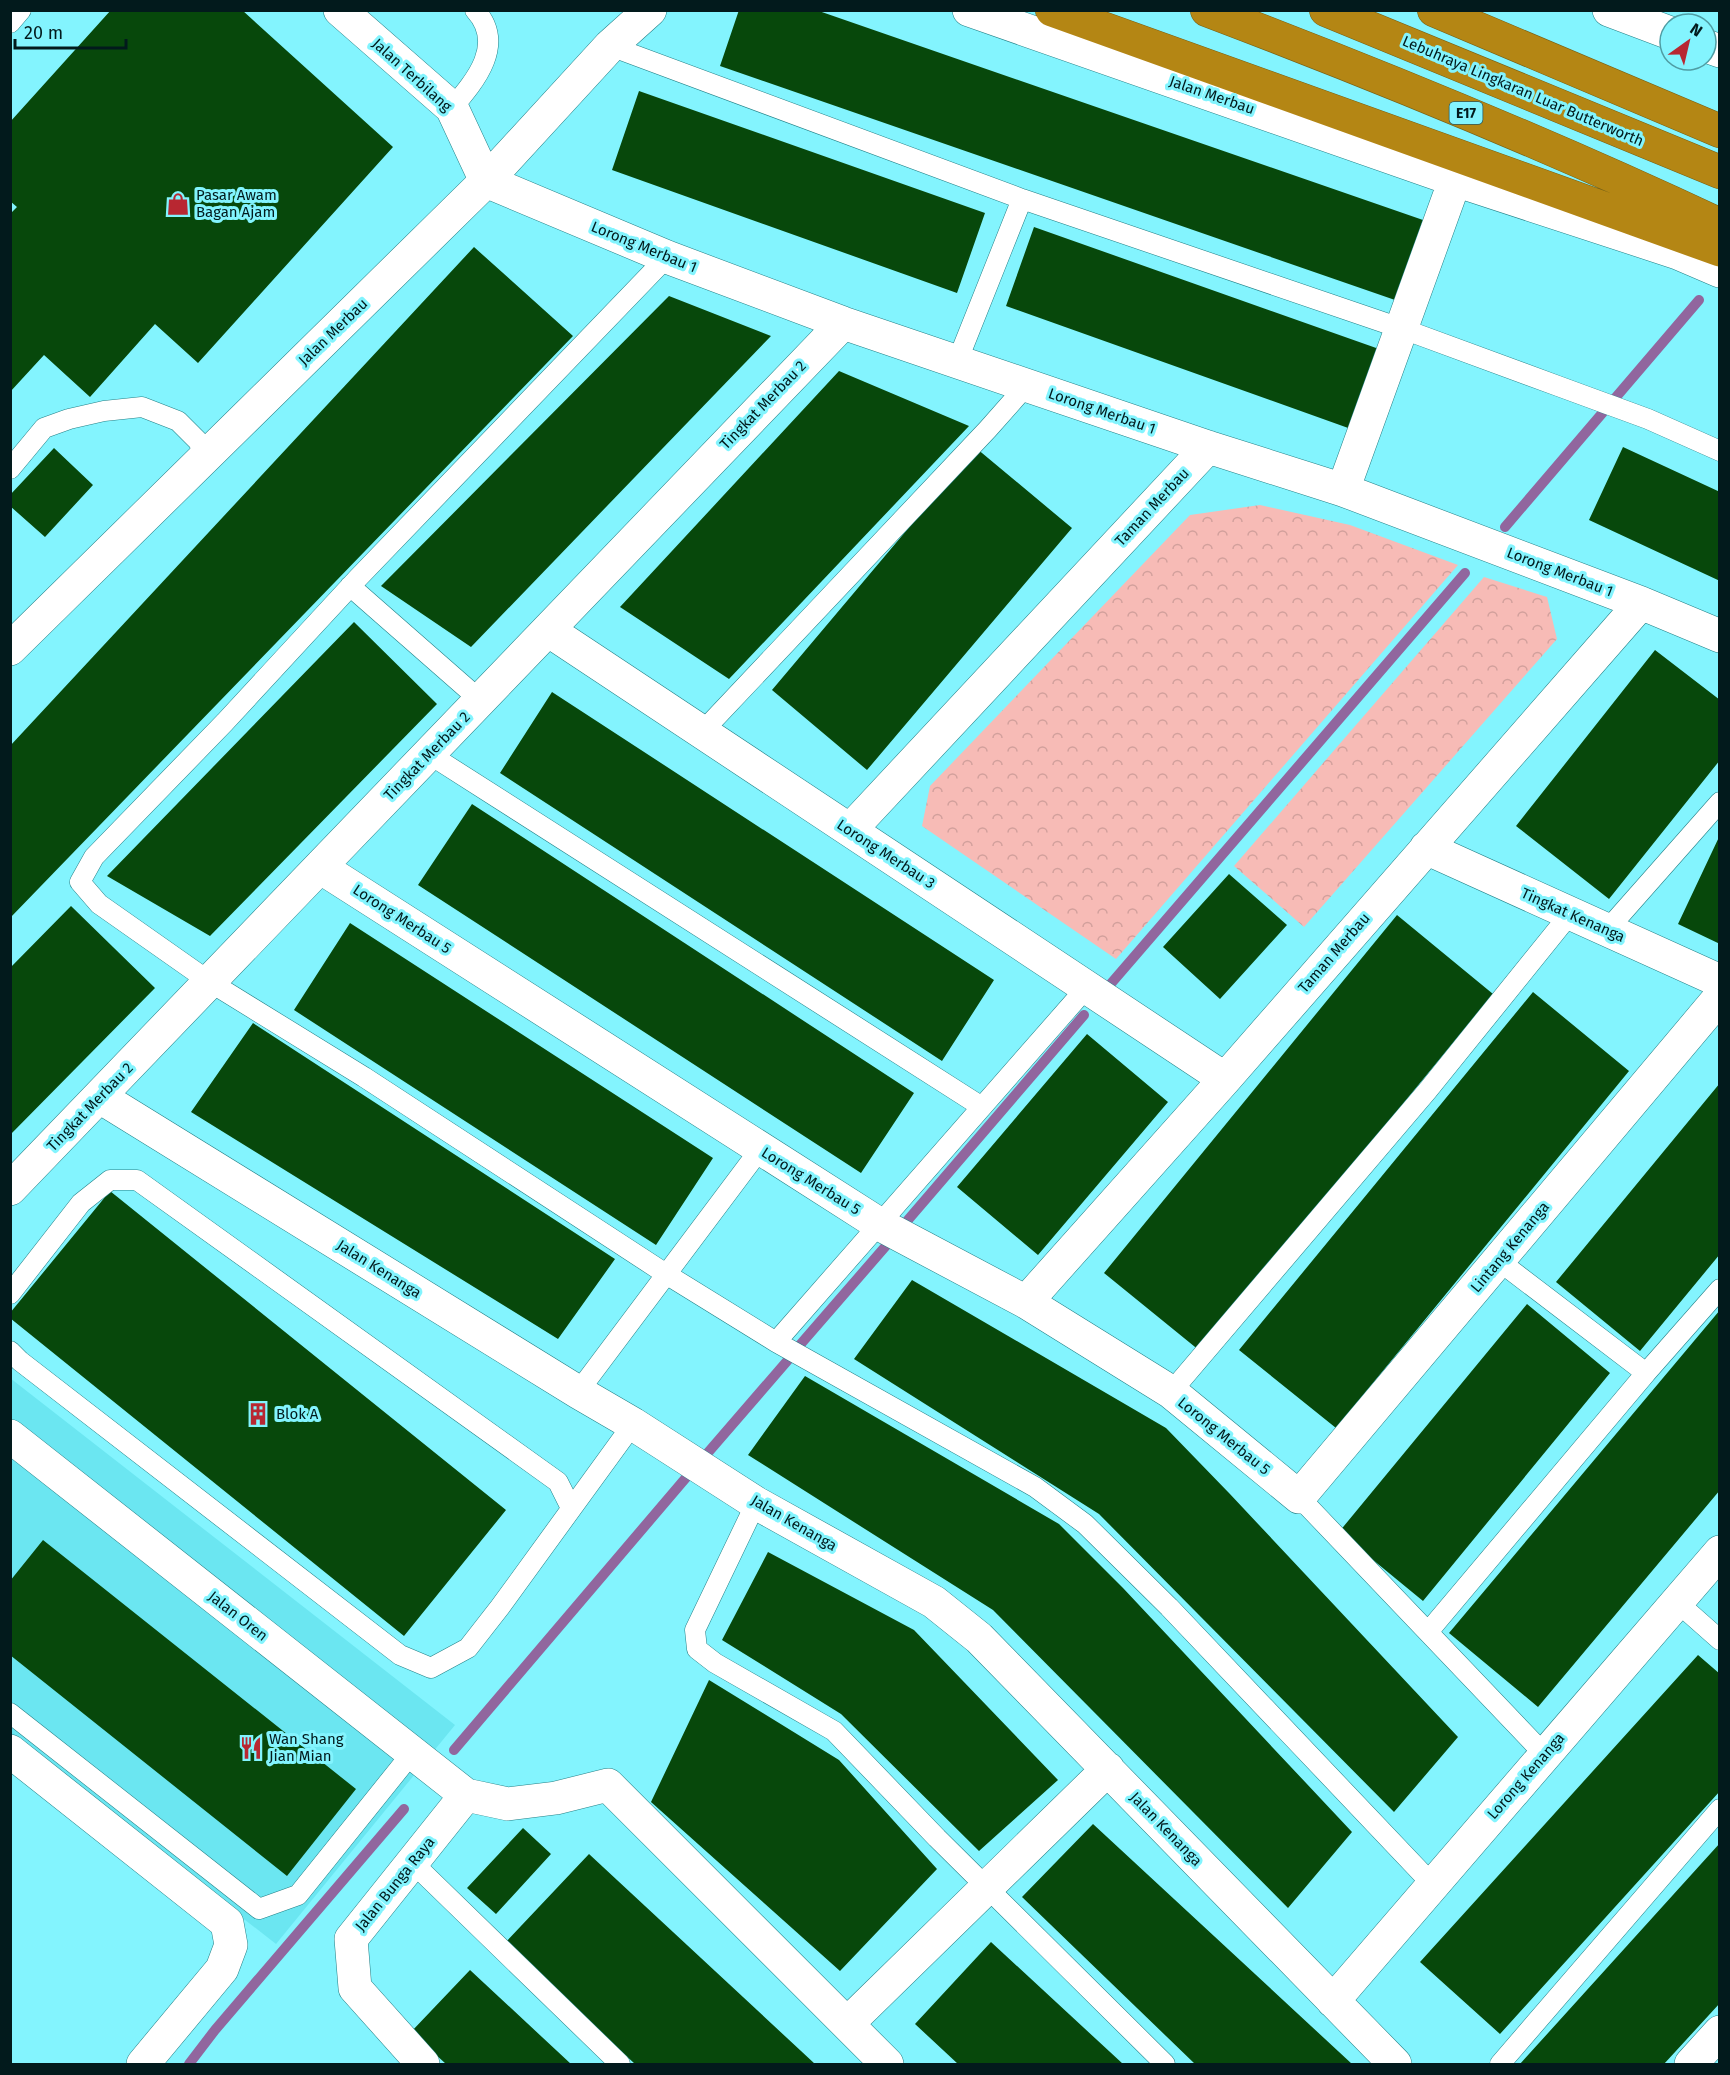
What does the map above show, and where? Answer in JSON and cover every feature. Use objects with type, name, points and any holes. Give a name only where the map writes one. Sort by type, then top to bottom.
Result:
[{"type":"highway","points":[[1052,10],[1719,250]]},
{"type":"highway","name":"E17","points":[[1207,10],[1346,62],[1605,171],[1719,225]]},
{"type":"highway","name":"Lebuhraya Lingkaran Luar Butterworth","points":[[1326,10],[1719,172]]},
{"type":"highway","points":[[1434,10],[1719,131]]},
{"type":"street","name":"Jalan Terbilang","points":[[340,10],[452,108],[486,182]]},
{"type":"street","name":"Jalan Merbau","points":[[10,649],[486,182],[610,46],[650,10]]},
{"type":"street","name":"Jalan Merbau","points":[[969,10],[1455,180],[1678,253],[1719,271]]},
{"type":"street","points":[[1609,10],[1658,28]]},
{"type":"street","points":[[1342,490],[1455,180]]},
{"type":"street","name":"Lorong Merbau 1","points":[[486,182],[667,257],[843,323],[1342,490],[1641,603],[1719,636]]},
{"type":"street","name":"Tingkat Merbau 2","points":[[10,1189],[843,323]]},
{"type":"street","name":"Taman Merbau","points":[[850,830],[1208,447]]},
{"type":"street","name":"Taman Merbau","points":[[1026,1302],[1225,1079],[1641,603]]},
{"type":"street","name":"Lorong Merbau 3","points":[[548,630],[1225,1079]]},
{"type":"street","name":"Tingkat Kenanga","points":[[1426,848],[1719,981]]},
{"type":"street","name":"Lorong Merbau 5","points":[[320,867],[879,1224],[1026,1302],[1171,1392],[1299,1497]]},
{"type":"street","name":"Lintang Kenanga","points":[[1299,1497],[1719,997]]},
{"type":"street","name":"Jalan Kenanga","points":[[100,1096],[633,1424],[756,1503],[934,1602],[980,1638],[1395,2064]]},
{"type":"street","name":"Jalan Oren","points":[[10,1436],[466,1795]]},
{"type":"street","name":"Lorong Kenanga","points":[[1333,2001],[1719,1552]]},
{"type":"street","points":[[10,1751],[227,1923],[231,1945],[222,1969],[143,2064]]},
{"type":"street","points":[[847,2024],[1108,1769]]},
{"type":"street","points":[[466,1795],[508,1804],[556,1798],[608,1785],[887,2064]]},
{"type":"street","name":"Jalan Bunga Raya","points":[[423,2064],[355,1988],[351,1939],[466,1795]]},
{"type":"street","points":[[1691,2064],[1719,2032]]},
{"type":"lane","points":[[10,23],[21,10]]},
{"type":"lane","points":[[452,108],[474,83],[490,46],[484,20],[475,10]]},
{"type":"lane","points":[[610,46],[1022,199],[1402,329],[1648,419],[1719,451]]},
{"type":"lane","points":[[957,362],[1022,199]]},
{"type":"lane","points":[[667,257],[350,586],[225,722],[94,857],[80,882],[99,904],[210,982],[364,1077],[666,1274],[776,1342],[1035,1487],[1085,1524],[1169,1607],[1433,1885]]},
{"type":"lane","points":[[702,732],[1026,386]]},
{"type":"lane","points":[[10,469],[44,428],[81,417],[142,407],[178,421],[198,441],[206,456]]},
{"type":"lane","points":[[350,586],[480,700]]},
{"type":"lane","points":[[429,754],[982,1107]]},
{"type":"lane","points":[[1607,930],[1719,803]]},
{"type":"lane","points":[[1171,1392],[1428,1090],[1570,914]]},
{"type":"lane","points":[[776,1342],[1087,987]]},
{"type":"lane","points":[[578,1392],[761,1148]]},
{"type":"lane","points":[[10,1294],[81,1203],[110,1180],[136,1180],[558,1482],[571,1508]]},
{"type":"lane","points":[[1499,1261],[1646,1373]]},
{"type":"lane","points":[[1428,1632],[1719,1289]]},
{"type":"lane","points":[[10,1351],[400,1655],[431,1668],[468,1648],[633,1424]]},
{"type":"lane","points":[[1299,1497],[1545,1755]]},
{"type":"lane","points":[[756,1503],[695,1630],[697,1649],[715,1663],[834,1731],[937,1838],[1165,2064]]},
{"type":"lane","points":[[1677,1602],[1719,1640]]},
{"type":"lane","points":[[10,1713],[259,1909],[298,1895],[412,1753]]},
{"type":"lane","points":[[1500,2064],[1719,1809]]},
{"type":"lane","points":[[412,1863],[620,2064]]},
{"type":"shaded area","points":[[10,1378],[455,1725],[276,1944],[11,1737]]},
{"type":"green space","points":[[1260,505],[1350,525],[1458,565],[1116,959],[922,826],[930,786],[1190,515]]},
{"type":"green space","points":[[1484,577],[1547,597],[1557,639],[1304,927],[1234,866]]},
{"type":"building","name":"Pasar Awam Bagan Ajam","points":[[111,10],[242,10],[393,147],[198,363],[155,324],[90,397],[44,355],[10,392],[10,214],[17,207],[10,201],[10,122]]},
{"type":"building","points":[[739,10],[816,10],[1423,220],[1395,300],[720,66]]},
{"type":"building","points":[[639,91],[985,213],[957,293],[612,170]]},
{"type":"building","points":[[1034,227],[1379,349],[1351,429],[1006,306]]},
{"type":"building","points":[[474,247],[573,336],[10,918],[10,746]]},
{"type":"building","points":[[669,296],[771,336],[471,647],[381,586]]},
{"type":"building","points":[[839,371],[969,426],[729,679],[620,607]]},
{"type":"building","points":[[1623,447],[1720,492],[1720,581],[1589,520]]},
{"type":"building","points":[[54,448],[93,485],[45,537],[10,506],[10,495]]},
{"type":"building","points":[[976,448],[1072,528],[867,770],[772,690]]},
{"type":"building","points":[[354,622],[437,704],[210,936],[107,876]]},
{"type":"building","points":[[1655,650],[1720,700],[1720,760],[1609,899],[1516,826]]},
{"type":"building","points":[[552,692],[994,980],[942,1061],[500,773]]},
{"type":"building","points":[[472,804],[914,1093],[861,1173],[418,885]]},
{"type":"building","points":[[1720,835],[1720,944],[1678,924]]},
{"type":"building","points":[[1229,874],[1287,925],[1220,999],[1163,947]]},
{"type":"building","points":[[71,906],[155,988],[10,1135],[10,968]]},
{"type":"building","points":[[1397,915],[1493,994],[1200,1351],[1104,1273]]},
{"type":"building","points":[[350,923],[713,1158],[656,1245],[294,1010]]},
{"type":"building","points":[[1533,992],[1629,1071],[1336,1428],[1239,1350]]},
{"type":"building","points":[[253,1023],[615,1259],[558,1339],[191,1112]]},
{"type":"building","points":[[1087,1034],[1168,1102],[1038,1255],[957,1187]]},
{"type":"building","points":[[1720,1083],[1720,1254],[1640,1351],[1556,1282]]},
{"type":"building","name":"Blok A","points":[[110,1191],[506,1510],[404,1636],[10,1318],[10,1313]]},
{"type":"building","points":[[912,1280],[1166,1428],[1458,1737],[1394,1812],[1099,1514],[854,1359]]},
{"type":"building","points":[[1527,1304],[1610,1373],[1423,1601],[1339,1532]]},
{"type":"building","points":[[1720,1310],[1720,1490],[1538,1707],[1449,1633]]},
{"type":"building","points":[[805,1376],[1059,1524],[1123,1588],[1352,1832],[1288,1908],[993,1610],[748,1455]]},
{"type":"building","points":[[43,1540],[356,1789],[287,1876],[10,1655],[10,1581]]},
{"type":"building","points":[[768,1552],[914,1630],[1058,1780],[979,1851],[841,1714],[722,1640]]},
{"type":"building","points":[[1698,1655],[1720,1674],[1720,1791],[1500,2034],[1420,1962]]},
{"type":"building","points":[[709,1680],[839,1760],[937,1869],[840,1971],[651,1802]]},
{"type":"building","points":[[1093,1824],[1352,2064],[1195,2064],[1022,1897]]},
{"type":"building","points":[[523,1828],[551,1854],[496,1914],[467,1888]]},
{"type":"building","points":[[1720,1843],[1720,2003],[1664,2064],[1520,2064]]},
{"type":"building","points":[[589,1854],[815,2064],[635,2064],[505,1943]]},
{"type":"building","points":[[991,1942],[1123,2064],[958,2064],[915,2024]]},
{"type":"building","points":[[470,1970],[571,2064],[446,2064],[411,2032]]},
{"type":"waterway","points":[[1505,527],[1699,300]]},
{"type":"waterway","points":[[1108,987],[1465,573]]},
{"type":"waterway","points":[[901,1228],[1084,1015]]},
{"type":"waterway","points":[[799,1346],[891,1240]]},
{"type":"waterway","points":[[705,1456],[788,1360]]},
{"type":"waterway","points":[[454,1750],[690,1473]]},
{"type":"waterway","points":[[189,2064],[215,2030],[404,1809]]},
{"type":"place","name":"Pasar Awam Bagan Ajam","points":[[178,204]]},
{"type":"place","name":"Blok A","points":[[258,1414]]},
{"type":"place","name":"Wan Shang Jian Mian","points":[[251,1748]]}]
